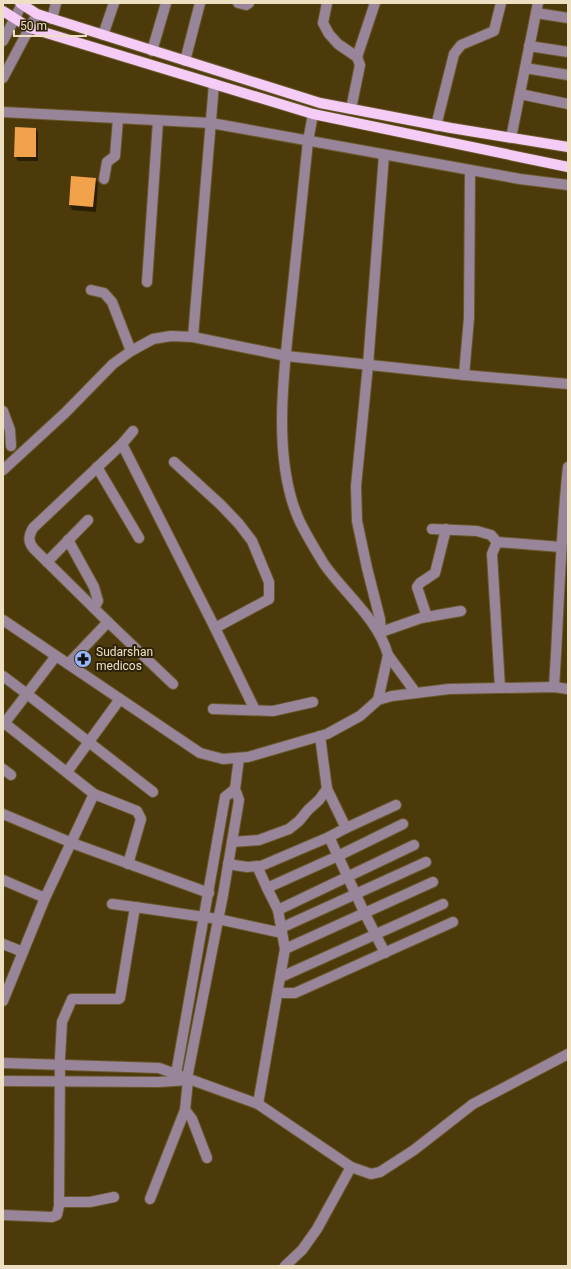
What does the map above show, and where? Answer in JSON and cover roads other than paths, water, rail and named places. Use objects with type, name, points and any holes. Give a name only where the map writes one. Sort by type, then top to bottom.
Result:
[{"type":"main road","points":[[21,4],[37,14],[52,19],[320,103],[436,126],[568,148]]},
{"type":"main road","points":[[3,11],[30,28],[313,114],[568,167]]},
{"type":"street","points":[[52,19],[56,3]]},
{"type":"street","points":[[103,35],[114,3]]},
{"type":"street","points":[[152,50],[166,3]]},
{"type":"street","points":[[185,61],[200,3]]},
{"type":"street","points":[[238,3],[246,5],[249,3]]},
{"type":"street","points":[[327,3],[323,23],[329,34],[338,44],[357,57],[360,65],[351,109]]},
{"type":"street","points":[[357,57],[375,3]]},
{"type":"street","points":[[436,126],[454,54],[461,45],[494,31],[501,3]]},
{"type":"street","points":[[3,41],[21,4]]},
{"type":"street","points":[[511,138],[537,8],[568,18]]},
{"type":"street","points":[[3,78],[37,14]]},
{"type":"street","points":[[529,46],[568,52]]},
{"type":"street","points":[[525,68],[568,75]]},
{"type":"street","points":[[193,337],[212,123],[214,84]]},
{"type":"street","points":[[520,94],[568,104]]},
{"type":"street","points":[[3,112],[212,123],[520,179],[568,185]]},
{"type":"street","points":[[313,114],[308,141],[286,356],[283,393],[283,460],[288,488],[300,521],[324,564],[375,626],[381,635],[388,655],[416,693]]},
{"type":"street","points":[[104,179],[107,162],[115,156],[118,118]]},
{"type":"street","points":[[147,282],[158,120]]},
{"type":"street","points":[[381,635],[380,619],[357,521],[356,486],[368,365],[384,155]]},
{"type":"street","points":[[464,375],[469,318],[470,170]]},
{"type":"street","points":[[91,290],[104,293],[112,302],[130,351]]},
{"type":"street","points":[[3,470],[65,413],[113,364],[130,351],[153,339],[171,336],[193,337],[286,356],[464,375],[568,384]]},
{"type":"street","points":[[3,411],[10,430],[7,446],[29,446]]},
{"type":"street","points":[[132,431],[122,444],[33,528],[29,536],[29,543],[173,684]]},
{"type":"street","points":[[122,444],[255,710]]},
{"type":"street","points":[[174,462],[221,505],[239,524],[252,541],[268,582],[269,599],[215,628]]},
{"type":"street","points":[[97,467],[139,538]]},
{"type":"street","points":[[554,687],[561,547],[565,530],[568,467]]},
{"type":"street","points":[[47,562],[88,520]]},
{"type":"street","points":[[432,528],[485,533],[491,535],[498,542],[561,547]]},
{"type":"street","points":[[427,616],[417,587],[420,583],[435,573],[446,529]]},
{"type":"street","points":[[68,540],[94,587],[98,601],[94,608]]},
{"type":"street","points":[[498,542],[492,554],[500,688]]},
{"type":"street","points":[[381,635],[427,616],[461,611]]},
{"type":"street","points":[[3,620],[200,753],[223,759],[248,758],[327,734],[360,716],[378,700],[392,696],[449,688],[554,687],[568,689]]},
{"type":"street","points":[[68,664],[108,622]]},
{"type":"street","points":[[378,700],[388,655]]},
{"type":"street","points":[[56,656],[4,724],[94,794],[137,811],[141,819],[128,864]]},
{"type":"street","points":[[3,676],[153,792]]},
{"type":"street","points":[[66,772],[120,699]]},
{"type":"street","points":[[213,709],[273,711],[313,702]]},
{"type":"street","points":[[320,736],[327,789],[346,828]]},
{"type":"street","points":[[150,1199],[185,1110],[239,800],[235,789],[239,758]]},
{"type":"street","points":[[3,768],[12,775]]},
{"type":"street","points":[[176,1074],[225,797],[235,789]]},
{"type":"street","points":[[232,842],[259,840],[289,829],[319,800],[327,789]]},
{"type":"street","points":[[3,1001],[45,898],[94,794]]},
{"type":"street","points":[[228,864],[247,867],[261,866],[329,837],[396,805]]},
{"type":"street","points":[[3,814],[72,843],[209,893]]},
{"type":"street","points":[[267,888],[338,856],[403,824]]},
{"type":"street","points":[[329,837],[385,954]]},
{"type":"street","points":[[278,910],[414,845]]},
{"type":"street","points":[[112,904],[204,917],[282,931],[426,862]]},
{"type":"street","points":[[257,866],[278,910],[286,949],[258,1104]]},
{"type":"street","points":[[3,880],[45,898]]},
{"type":"street","points":[[286,949],[364,912],[433,882]]},
{"type":"street","points":[[281,977],[442,904]]},
{"type":"street","points":[[3,1215],[52,1217],[58,1215],[62,1022],[70,1000],[74,998],[120,998],[134,907]]},
{"type":"street","points":[[278,993],[295,993],[385,954],[453,922]]},
{"type":"street","points":[[3,944],[23,952]]},
{"type":"street","points":[[3,1063],[159,1068],[258,1104],[351,1167],[371,1174],[380,1172],[414,1150],[473,1104],[568,1054]]},
{"type":"street","points":[[3,1081],[159,1082],[190,1079]]},
{"type":"street","points":[[185,1110],[192,1119],[207,1158]]},
{"type":"street","points":[[285,1266],[302,1250],[317,1229],[351,1167]]},
{"type":"street","points":[[59,1202],[90,1202],[114,1197]]},
{"type":"place","name":"Sudarshan medicos","points":[[83,659]]}]
